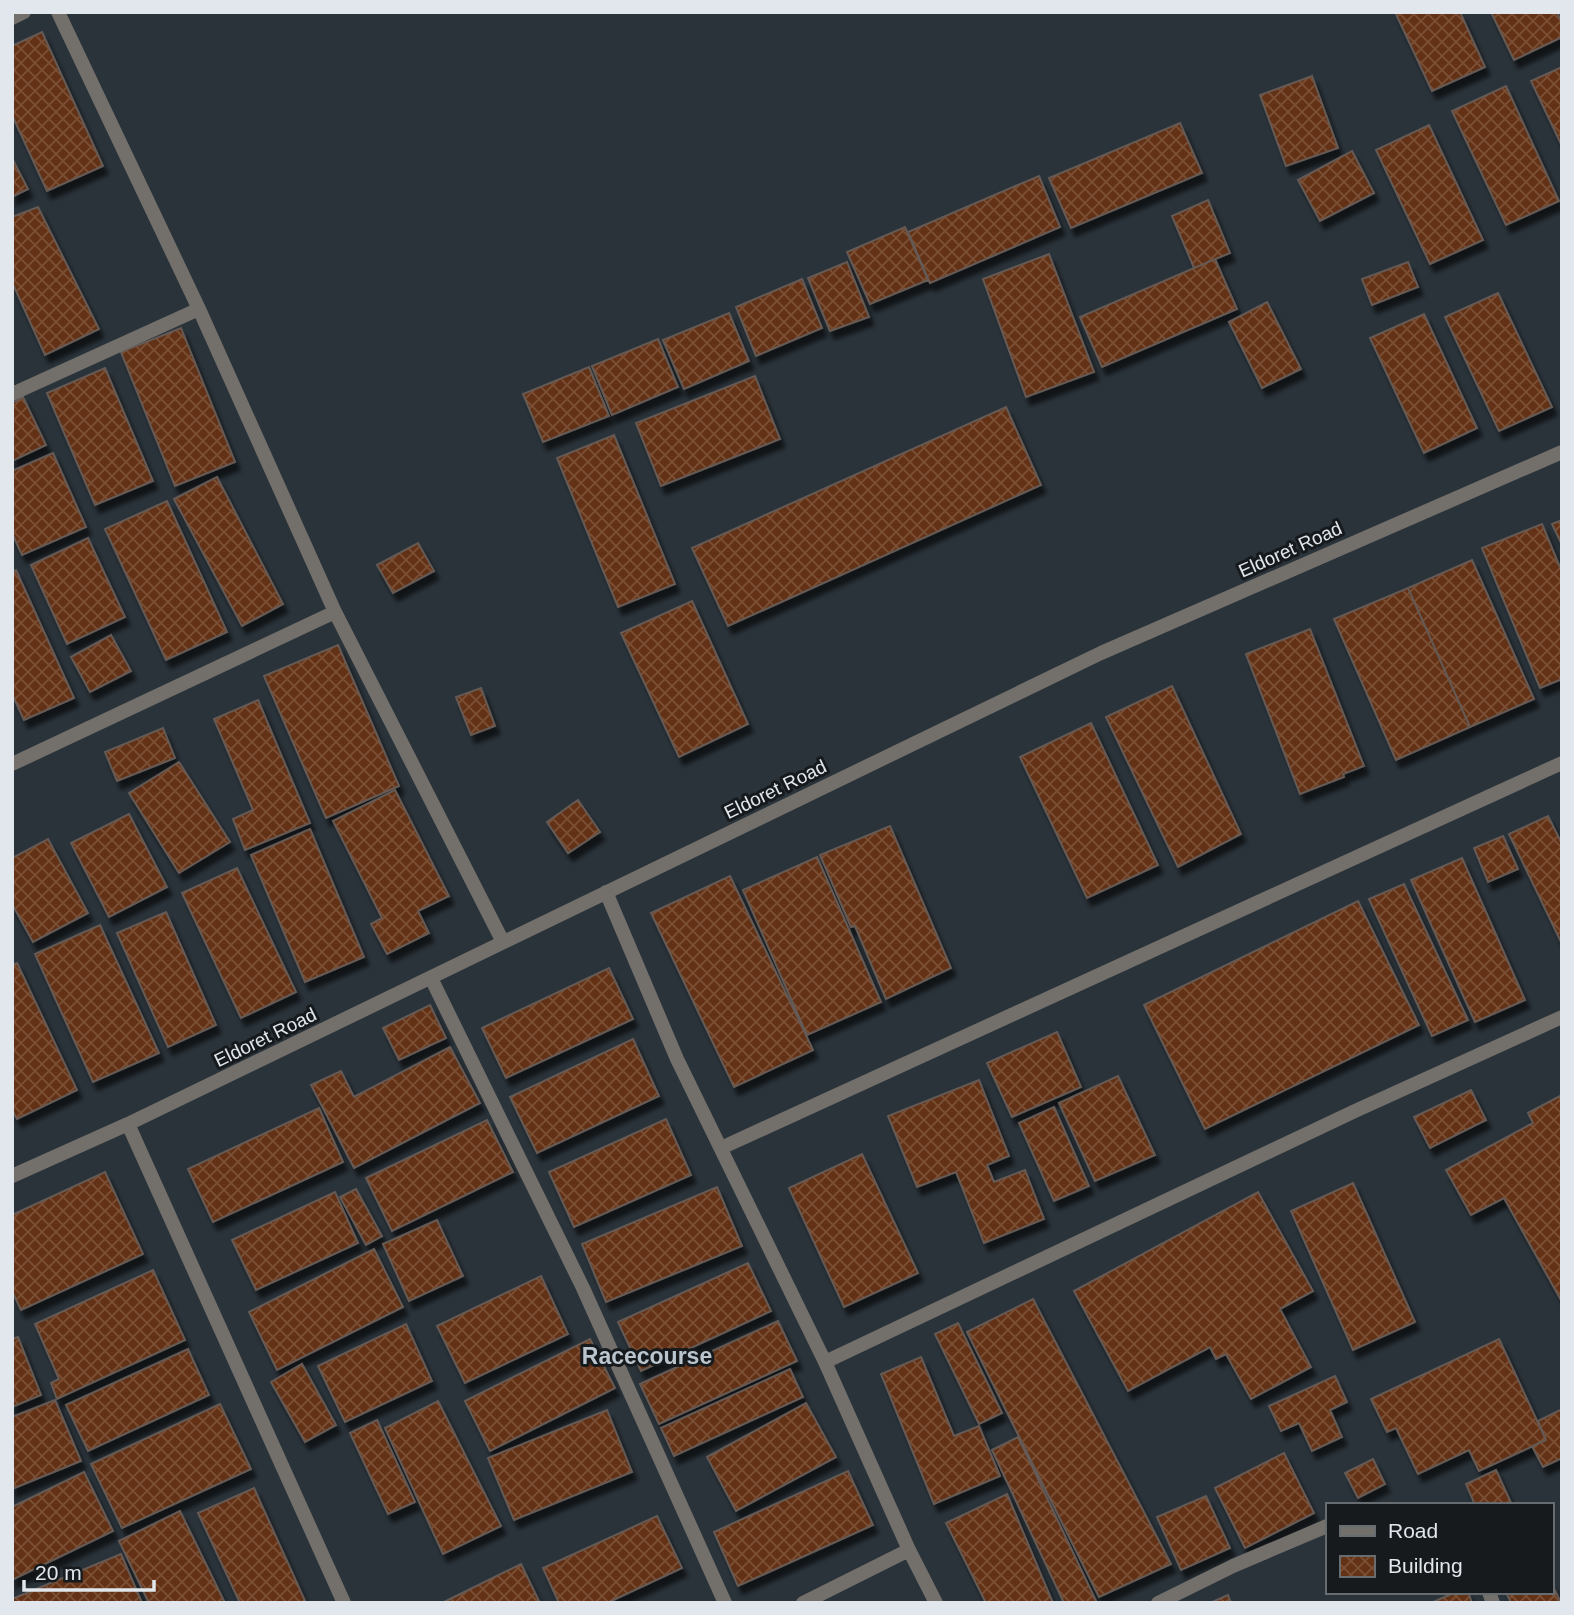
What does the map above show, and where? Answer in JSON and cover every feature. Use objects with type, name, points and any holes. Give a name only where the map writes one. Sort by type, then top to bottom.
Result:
[{"type":"street","points":[[12,18],[24,12]]},
{"type":"street","points":[[58,12],[199,309],[335,612],[503,942]]},
{"type":"street","points":[[12,394],[199,309]]},
{"type":"street","name":"Eldoret Road","points":[[12,1176],[128,1124],[1101,653],[1562,452]]},
{"type":"street","points":[[12,764],[335,612]]},
{"type":"street","points":[[720,1148],[1562,763]]},
{"type":"street","points":[[606,892],[677,1059],[825,1362],[909,1550],[936,1603]]},
{"type":"street","points":[[431,978],[583,1288],[724,1603]]},
{"type":"street","points":[[825,1362],[1355,1111],[1562,1017]]},
{"type":"street","points":[[128,1124],[344,1603]]},
{"type":"street","points":[[1158,1603],[1234,1566],[1326,1526]]},
{"type":"street","points":[[803,1603],[909,1550]]},
{"type":"building","points":[[1395,12],[1460,12],[1485,67],[1432,91]]},
{"type":"building","points":[[1491,12],[1557,12],[1562,23],[1562,37],[1514,60]]},
{"type":"building","points":[[42,32],[103,166],[47,191],[12,115],[12,46]]},
{"type":"building","points":[[1562,67],[1562,146],[1531,81]]},
{"type":"building","points":[[1312,76],[1338,148],[1286,166],[1260,95]]},
{"type":"building","points":[[1506,86],[1559,201],[1506,225],[1452,111]]},
{"type":"building","points":[[1180,123],[1202,173],[1071,228],[1049,178]]},
{"type":"building","points":[[1429,125],[1483,240],[1430,264],[1376,150]]},
{"type":"building","points":[[1352,151],[1374,193],[1320,221],[1298,180]]},
{"type":"building","points":[[12,158],[28,189],[12,197]]},
{"type":"building","points":[[1039,176],[1060,227],[930,283],[908,232]]},
{"type":"building","points":[[1208,200],[1230,253],[1194,268],[1172,216]]},
{"type":"building","points":[[38,207],[99,329],[45,355],[12,282],[12,217]]},
{"type":"building","points":[[905,227],[928,280],[870,304],[847,252]]},
{"type":"building","points":[[1049,254],[1094,372],[1026,397],[983,279]]},
{"type":"building","points":[[1215,259],[1237,309],[1102,367],[1080,317]]},
{"type":"building","points":[[847,262],[869,317],[830,331],[808,278]]},
{"type":"building","points":[[1408,262],[1418,287],[1372,305],[1362,279]]},
{"type":"building","points":[[802,279],[822,328],[756,356],[736,307]]},
{"type":"building","points":[[1498,293],[1552,407],[1499,431],[1445,317]]},
{"type":"building","points":[[1267,302],[1301,369],[1262,388],[1229,322]]},
{"type":"building","points":[[729,313],[749,361],[684,389],[663,340]]},
{"type":"building","points":[[1424,314],[1477,428],[1424,453],[1370,338]]},
{"type":"building","points":[[181,328],[235,462],[175,486],[121,352]]},
{"type":"building","points":[[658,339],[678,387],[612,415],[592,366]]},
{"type":"building","points":[[589,367],[609,416],[543,442],[523,394]]},
{"type":"building","points":[[105,368],[153,481],[95,505],[47,393]]},
{"type":"building","points":[[755,376],[780,439],[661,486],[636,423]]},
{"type":"building","points":[[23,397],[46,445],[12,461],[12,403]]},
{"type":"building","points":[[1006,407],[1041,485],[728,626],[692,548]]},
{"type":"building","points":[[614,435],[675,584],[618,607],[557,458]]},
{"type":"building","points":[[53,453],[86,527],[22,555],[12,533],[12,471]]},
{"type":"building","points":[[217,477],[283,604],[242,626],[174,499]]},
{"type":"building","points":[[167,501],[227,632],[166,660],[105,529]]},
{"type":"building","points":[[1562,520],[1562,545],[1552,524]]},
{"type":"building","points":[[1542,524],[1562,572],[1562,679],[1540,688],[1482,548]]},
{"type":"building","points":[[88,538],[125,617],[67,644],[31,565]]},
{"type":"building","points":[[418,543],[434,571],[393,593],[377,565]]},
{"type":"building","points":[[1472,560],[1534,699],[1470,727],[1408,588]]},
{"type":"building","points":[[16,570],[74,698],[24,720],[12,694],[12,572]]},
{"type":"building","points":[[1408,588],[1470,727],[1396,760],[1334,619]]},
{"type":"building","points":[[692,601],[748,724],[679,757],[621,633]]},
{"type":"building","points":[[1310,629],[1364,766],[1300,794],[1246,654]]},
{"type":"building","points":[[111,635],[131,671],[90,692],[71,657]]},
{"type":"building","points":[[338,645],[399,786],[326,818],[264,676]]},
{"type":"building","points":[[1172,686],[1241,834],[1178,867],[1106,717]]},
{"type":"building","points":[[481,688],[495,726],[471,735],[456,697]]},
{"type":"building","points":[[258,700],[310,823],[245,850],[233,819],[253,810],[214,719]]},
{"type":"building","points":[[1091,723],[1158,865],[1087,898],[1020,757]]},
{"type":"building","points":[[163,728],[175,758],[117,781],[105,752]]},
{"type":"building","points":[[179,762],[230,842],[179,873],[129,793]]},
{"type":"building","points":[[395,790],[449,896],[418,911],[429,933],[387,954],[371,924],[382,918],[333,821]]},
{"type":"building","points":[[578,800],[600,832],[568,853],[547,822]]},
{"type":"building","points":[[129,814],[167,887],[109,917],[71,843]]},
{"type":"building","points":[[1548,816],[1562,844],[1562,944],[1509,834]]},
{"type":"building","points":[[890,826],[951,968],[886,999],[855,926],[851,927],[820,855]]},
{"type":"building","points":[[310,829],[364,957],[305,982],[251,855]]},
{"type":"building","points":[[1503,836],[1518,869],[1488,882],[1474,848]]},
{"type":"building","points":[[48,839],[88,913],[33,942],[12,904],[12,858]]},
{"type":"building","points":[[817,857],[881,1002],[807,1035],[743,890]]},
{"type":"building","points":[[1462,858],[1525,1000],[1475,1022],[1411,880]]},
{"type":"building","points":[[237,868],[296,992],[241,1018],[182,893]]},
{"type":"building","points":[[730,876],[813,1050],[734,1087],[651,913]]},
{"type":"building","points":[[1404,884],[1468,1020],[1432,1036],[1369,899]]},
{"type":"building","points":[[1358,901],[1419,1025],[1205,1129],[1144,1005]]},
{"type":"building","points":[[166,912],[216,1025],[168,1047],[117,933]]},
{"type":"building","points":[[100,925],[159,1053],[93,1082],[35,954]]},
{"type":"building","points":[[17,963],[77,1090],[17,1119],[12,1110],[12,965]]},
{"type":"building","points":[[609,968],[633,1019],[506,1078],[482,1028]]},
{"type":"building","points":[[430,1005],[446,1038],[399,1060],[383,1028]]},
{"type":"building","points":[[1057,1032],[1081,1087],[1012,1117],[987,1063]]},
{"type":"building","points":[[633,1039],[659,1096],[537,1153],[510,1097]]},
{"type":"building","points":[[450,1047],[480,1103],[354,1168],[311,1085],[341,1071],[354,1097]]},
{"type":"building","points":[[1118,1076],[1155,1155],[1095,1181],[1059,1103]]},
{"type":"building","points":[[979,1080],[1009,1156],[987,1165],[994,1182],[1025,1170],[1044,1219],[984,1243],[956,1172],[917,1187],[888,1116]]},
{"type":"building","points":[[1471,1090],[1486,1120],[1430,1148],[1414,1117]]},
{"type":"building","points":[[1562,1095],[1562,1302],[1504,1198],[1471,1215],[1446,1170],[1533,1123],[1528,1113]]},
{"type":"building","points":[[1054,1107],[1089,1186],[1054,1201],[1019,1123]]},
{"type":"building","points":[[319,1108],[343,1162],[213,1222],[188,1169]]},
{"type":"building","points":[[666,1119],[691,1175],[574,1227],[549,1172]]},
{"type":"building","points":[[487,1120],[513,1172],[392,1231],[366,1178]]},
{"type":"building","points":[[862,1154],[918,1273],[844,1307],[789,1188]]},
{"type":"building","points":[[105,1172],[143,1254],[21,1310],[12,1291],[12,1215]]},
{"type":"building","points":[[1353,1183],[1415,1322],[1353,1350],[1291,1211]]},
{"type":"building","points":[[717,1187],[742,1246],[606,1302],[582,1244]]},
{"type":"building","points":[[356,1189],[382,1236],[366,1245],[340,1197]]},
{"type":"building","points":[[335,1192],[358,1243],[256,1290],[232,1240]]},
{"type":"building","points":[[1258,1192],[1313,1291],[1280,1309],[1311,1367],[1251,1399],[1226,1354],[1216,1359],[1210,1347],[1128,1391],[1074,1291]]},
{"type":"building","points":[[437,1220],[463,1276],[409,1301],[383,1244]]},
{"type":"building","points":[[374,1249],[403,1307],[277,1370],[249,1312]]},
{"type":"building","points":[[748,1263],[771,1311],[641,1371],[618,1322]]},
{"type":"building","points":[[153,1270],[185,1340],[57,1399],[51,1383],[59,1379],[35,1324]]},
{"type":"building","points":[[541,1276],[568,1334],[465,1383],[437,1326]]},
{"type":"building","points":[[1033,1299],[1171,1564],[1099,1597],[967,1332]]},
{"type":"building","points":[[778,1321],[797,1361],[659,1424],[640,1384]]},
{"type":"building","points":[[958,1323],[1002,1413],[979,1424],[935,1334]]},
{"type":"building","points":[[406,1324],[432,1381],[345,1422],[318,1366]]},
{"type":"building","points":[[18,1337],[41,1395],[12,1407],[12,1339]]},
{"type":"building","points":[[590,1339],[615,1388],[490,1451],[465,1401]]},
{"type":"building","points":[[1499,1339],[1546,1440],[1479,1471],[1469,1450],[1418,1474],[1396,1428],[1387,1432],[1371,1399]]},
{"type":"building","points":[[188,1349],[209,1395],[88,1451],[66,1405]]},
{"type":"building","points":[[921,1357],[954,1436],[979,1426],[1000,1476],[934,1504],[881,1374]]},
{"type":"building","points":[[302,1364],[336,1425],[305,1442],[271,1382]]},
{"type":"building","points":[[790,1369],[803,1397],[674,1456],[661,1428]]},
{"type":"building","points":[[1335,1376],[1347,1402],[1330,1410],[1342,1437],[1312,1451],[1299,1423],[1281,1431],[1269,1406]]},
{"type":"building","points":[[55,1400],[81,1461],[12,1489],[12,1417]]},
{"type":"building","points":[[438,1401],[501,1526],[443,1554],[385,1428]]},
{"type":"building","points":[[806,1403],[836,1457],[736,1511],[707,1457]]},
{"type":"building","points":[[220,1404],[251,1469],[122,1528],[91,1464]]},
{"type":"building","points":[[1562,1409],[1562,1458],[1543,1467],[1532,1446],[1546,1440],[1538,1421]]},
{"type":"building","points":[[607,1410],[632,1472],[514,1520],[488,1458]]},
{"type":"building","points":[[377,1420],[415,1502],[388,1514],[350,1433]]},
{"type":"building","points":[[1018,1437],[1097,1603],[1064,1603],[992,1450]]},
{"type":"building","points":[[1284,1453],[1314,1513],[1245,1548],[1215,1488]]},
{"type":"building","points":[[1373,1459],[1385,1484],[1358,1498],[1345,1473]]},
{"type":"building","points":[[1496,1470],[1511,1503],[1474,1503],[1466,1484]]},
{"type":"building","points":[[848,1471],[873,1525],[738,1586],[714,1532]]},
{"type":"building","points":[[84,1472],[113,1531],[12,1580],[12,1507]]},
{"type":"building","points":[[254,1488],[306,1603],[240,1603],[198,1513]]},
{"type":"building","points":[[1007,1494],[1053,1603],[986,1603],[946,1523]]},
{"type":"building","points":[[1206,1496],[1230,1548],[1181,1570],[1157,1517]]},
{"type":"building","points":[[180,1511],[225,1603],[149,1603],[119,1541]]},
{"type":"building","points":[[657,1516],[682,1568],[607,1603],[559,1603],[543,1568]]},
{"type":"building","points":[[121,1554],[142,1603],[12,1603],[12,1599]]},
{"type":"building","points":[[521,1564],[540,1603],[442,1603]]},
{"type":"building","points":[[1553,1586],[1561,1603],[1511,1603],[1507,1594],[1553,1594]]},
{"type":"building","points":[[1451,1594],[1469,1594],[1472,1603],[1431,1603]]},
{"type":"building","points":[[1228,1595],[1231,1603],[1210,1603]]},
{"type":"district","name":"Racecourse","points":[[647,1356]]}]
